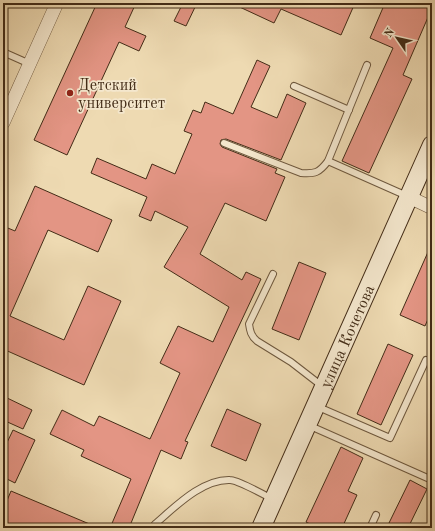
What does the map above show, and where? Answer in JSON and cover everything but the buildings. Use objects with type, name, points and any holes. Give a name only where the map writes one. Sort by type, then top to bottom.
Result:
[{"type":"main road","name":"улица Кочетова","points":[[261,528],[432,145]]},
{"type":"street","points":[[3,123],[57,3]]},
{"type":"street","points":[[409,197],[432,208]]},
{"type":"lane","points":[[3,52],[30,64]]},
{"type":"lane","points":[[224,143],[301,173],[317,173],[328,161],[367,65]]},
{"type":"lane","points":[[294,86],[348,110]]},
{"type":"lane","points":[[328,161],[409,197]]},
{"type":"lane","points":[[273,274],[249,324],[252,336],[257,341],[291,362],[324,387]]},
{"type":"lane","points":[[315,406],[390,438],[426,360]]},
{"type":"lane","points":[[307,424],[432,480]]},
{"type":"lane","points":[[155,524],[192,494],[214,482],[232,480],[274,499]]},
{"type":"lane","points":[[370,528],[376,515]]},
{"type":"place","name":"Детский университет","points":[[70,93]]}]
